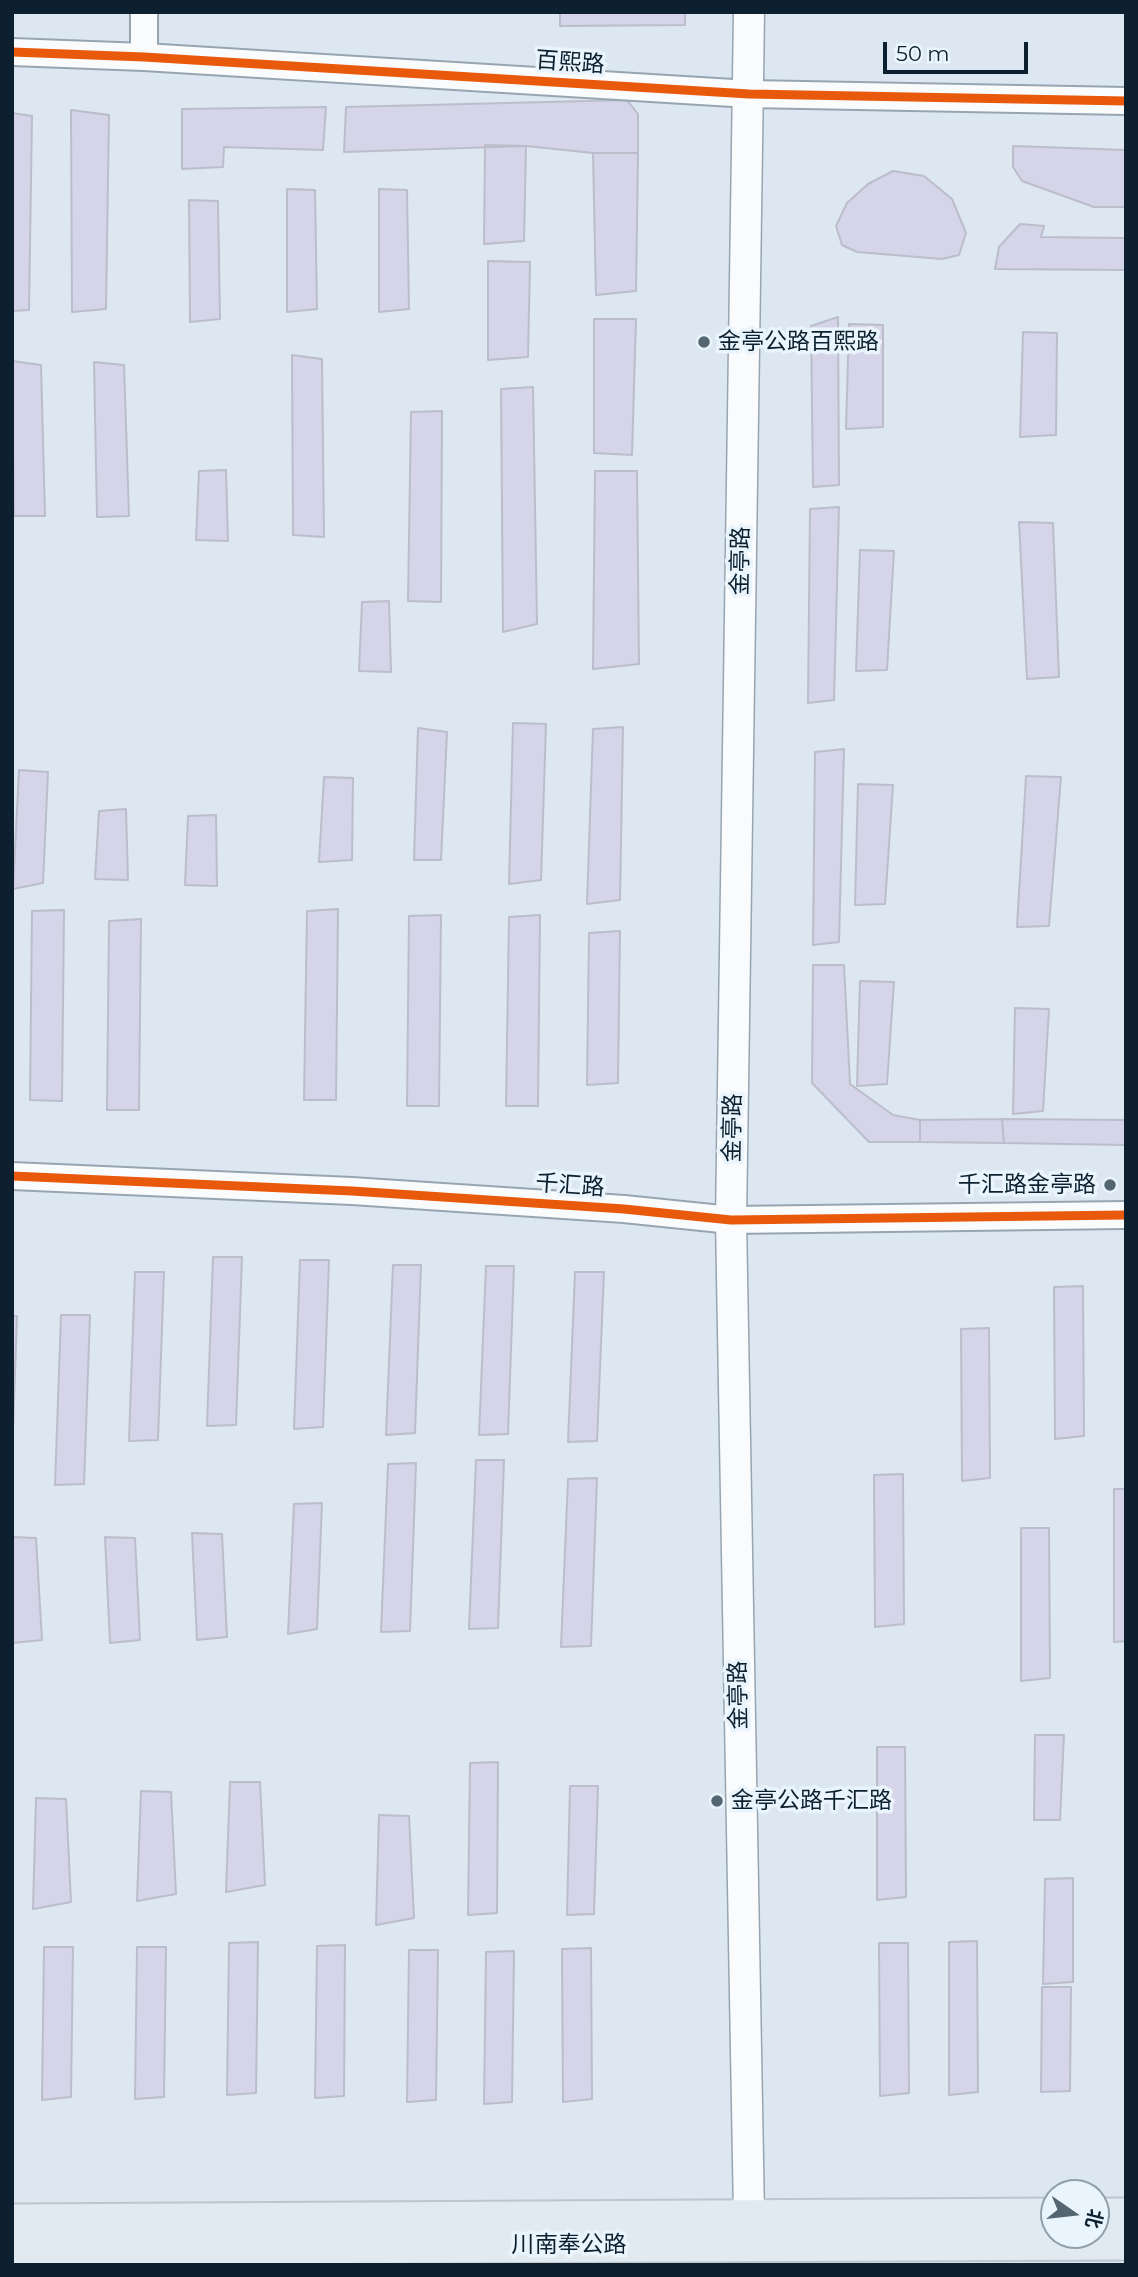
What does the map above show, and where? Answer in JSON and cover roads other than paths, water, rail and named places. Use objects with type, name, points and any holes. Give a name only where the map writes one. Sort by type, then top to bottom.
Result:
[{"type":"main road","name":"金亭路","points":[[749,12],[731,1220],[750,2241]]},
{"type":"main road","name":"川南奉公路","points":[[12,2221],[750,2241],[1040,2217]]},
{"type":"main road","name":"川南奉公路","points":[[12,2248],[750,2241],[1126,2243]]},
{"type":"street","points":[[144,12],[144,57]]},
{"type":"street","name":"百熙路","points":[[12,52],[144,57],[749,94],[1126,101]]},
{"type":"street","name":"千汇路","points":[[12,1176],[352,1191],[624,1209],[731,1220],[1126,1215]]},
{"type":"place","name":"金亭公路百熙路","points":[[704,342]]},
{"type":"place","name":"千汇路金亭路","points":[[1110,1185]]},
{"type":"place","name":"金亭公路千汇路","points":[[717,1801]]}]
